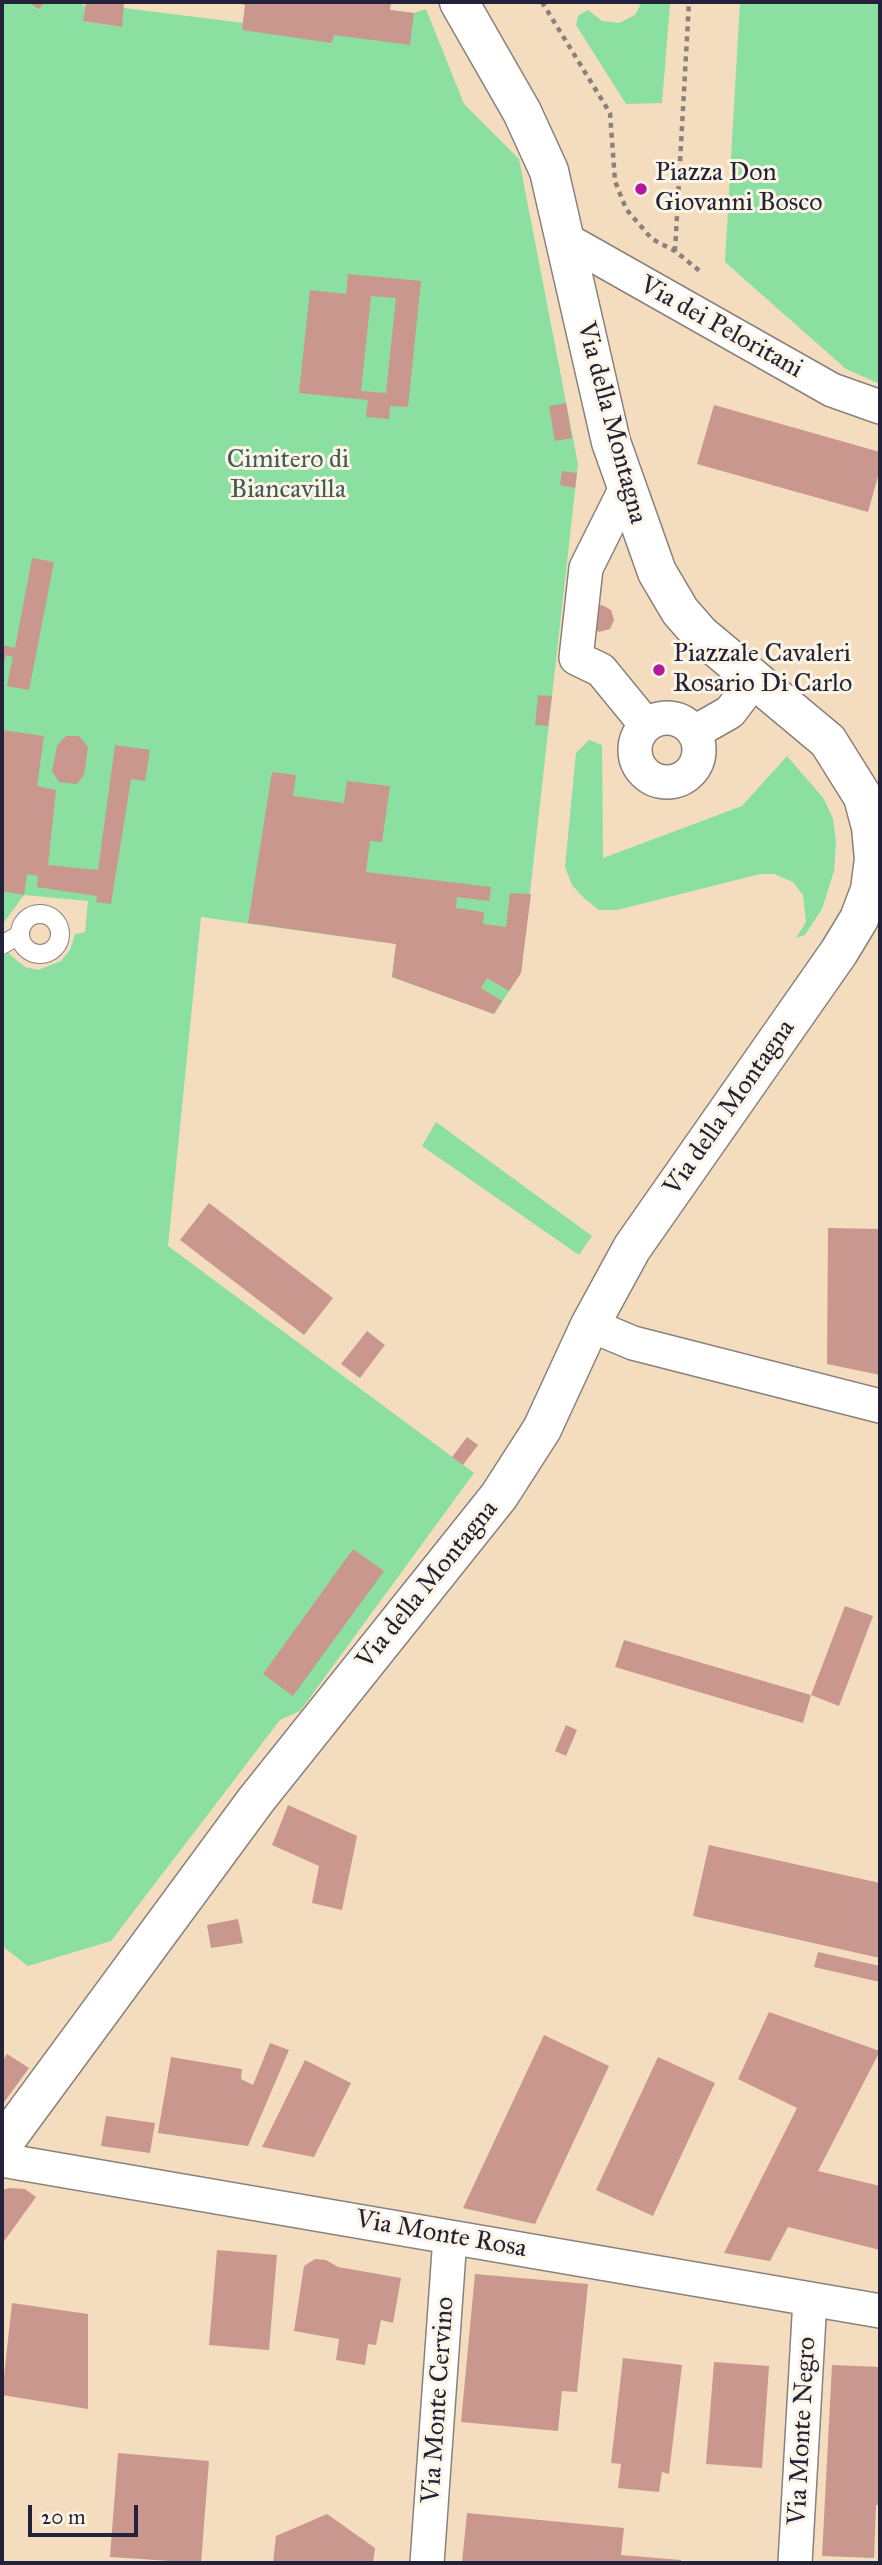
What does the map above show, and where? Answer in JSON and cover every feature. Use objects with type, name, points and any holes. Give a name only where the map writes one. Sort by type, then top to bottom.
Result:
[{"type":"street","name":"Via della Montagna","points":[[2,2146],[256,1800],[499,1496],[542,1429],[590,1325],[632,1248],[839,952],[859,919],[870,890],[874,859],[871,827],[863,797],[828,741],[700,634],[681,611],[657,572],[611,442],[549,171],[537,141],[459,2]]},
{"type":"street","name":"Via dei Peloritani","points":[[565,239],[832,390],[880,407]]},
{"type":"street","points":[[626,488],[586,568],[576,658],[601,670],[646,725]]},
{"type":"street","points":[[695,732],[730,712],[755,679]]},
{"type":"street","points":[[662,717],[671,718],[681,720],[695,732],[700,749],[695,767],[681,779],[663,782],[646,775],[636,759],[636,741],[646,725],[662,717]]},
{"type":"street","points":[[590,1325],[633,1343],[880,1406]]},
{"type":"street","name":"Via Monte Rosa","points":[[2,2160],[880,2311]]},
{"type":"street","name":"Via Monte Cervino","points":[[428,2563],[450,2237]]},
{"type":"street","name":"Via Monte Negro","points":[[795,2563],[810,2299]]},
{"type":"lane","points":[[2,946],[19,935]]},
{"type":"path","points":[[542,2],[610,113],[614,181],[626,209],[652,240],[675,251],[706,276]]},
{"type":"path","points":[[675,251],[689,2]]},
{"type":"green space","name":"Cimitero di Biancavilla","points":[[2,2],[79,2],[85,6],[84,21],[121,27],[123,8],[244,23],[332,43],[338,3],[414,13],[426,9],[464,104],[519,159],[578,464],[521,973],[494,1014],[392,977],[396,944],[201,917],[168,1246],[474,1473],[300,1711],[280,1720],[111,1941],[28,1966],[2,1946],[2,957],[8,953],[25,967],[38,970],[61,961],[70,950],[75,934],[85,932],[88,901],[24,895],[2,925]]},
{"type":"green space","points":[[642,2],[670,4],[662,103],[626,104],[576,25],[578,16],[588,10],[602,21],[619,23],[635,15]]},
{"type":"green space","points":[[740,2],[880,2],[880,384],[846,369],[725,262]]},
{"type":"green space","points":[[589,740],[602,745],[603,858],[742,806],[787,756],[824,799],[833,819],[836,842],[834,871],[822,909],[805,935],[796,938],[806,922],[803,895],[793,882],[774,874],[760,874],[617,910],[599,910],[584,898],[572,885],[565,867],[576,753]]},
{"type":"green space","points":[[436,1122],[592,1236],[579,1255],[422,1146]]},
{"type":"building","points":[[28,2],[45,2],[39,9]]},
{"type":"building","points":[[86,2],[124,2],[122,27],[83,21]]},
{"type":"building","points":[[235,2],[391,2],[390,10],[414,13],[410,45],[334,35],[332,43],[242,30],[245,5]]},
{"type":"building","points":[[348,274],[421,281],[408,407],[390,406],[389,419],[366,417],[368,400],[299,393],[310,290],[346,294]],"holes":[[[371,296],[396,298],[386,393],[361,391]]]},
{"type":"building","points":[[566,403],[572,438],[555,441],[549,406]]},
{"type":"building","points":[[714,405],[880,452],[880,469],[868,512],[697,464]]},
{"type":"building","points":[[562,471],[577,473],[575,488],[560,485]]},
{"type":"building","points":[[32,558],[54,562],[29,690],[7,686],[13,657],[6,655],[2,672],[2,645],[15,648]]},
{"type":"building","points":[[602,605],[611,610],[614,620],[610,629],[599,632],[590,627],[592,608]]},
{"type":"building","points":[[538,695],[552,696],[548,726],[535,725]]},
{"type":"building","points":[[2,730],[44,736],[37,786],[56,790],[48,865],[98,870],[115,745],[150,750],[145,781],[131,779],[111,904],[96,902],[97,896],[37,887],[38,876],[27,874],[24,895],[2,891]]},
{"type":"building","points":[[66,736],[79,736],[88,747],[84,775],[77,784],[59,782],[52,771],[57,746]]},
{"type":"building","points":[[272,772],[296,775],[293,796],[344,803],[347,781],[390,786],[382,842],[370,841],[366,872],[491,887],[489,901],[457,897],[456,908],[484,912],[483,924],[506,927],[510,893],[531,894],[521,973],[509,991],[487,978],[481,988],[502,1001],[494,1014],[392,977],[396,944],[248,923]]},
{"type":"building","points":[[209,1203],[333,1298],[304,1335],[180,1240]]},
{"type":"building","points":[[828,1228],[880,1229],[880,1375],[827,1364]]},
{"type":"building","points":[[367,1331],[385,1345],[360,1378],[341,1364]]},
{"type":"building","points":[[467,1437],[478,1445],[463,1465],[452,1457]]},
{"type":"building","points":[[353,1549],[384,1571],[293,1696],[263,1674]]},
{"type":"building","points":[[845,1606],[873,1616],[839,1706],[811,1695]]},
{"type":"building","points":[[624,1640],[811,1695],[803,1723],[615,1667]]},
{"type":"building","points":[[566,1725],[577,1730],[566,1756],[555,1751]]},
{"type":"building","points":[[288,1805],[357,1836],[342,1910],[312,1903],[319,1866],[272,1845]]},
{"type":"building","points":[[709,1845],[880,1883],[880,1958],[693,1916]]},
{"type":"building","points":[[238,1919],[243,1943],[211,1948],[207,1925]]},
{"type":"building","points":[[818,1952],[880,1966],[880,1982],[814,1967]]},
{"type":"building","points":[[769,2012],[880,2051],[818,2171],[880,2186],[880,2250],[788,2227],[770,2261],[724,2253],[797,2108],[738,2079]]},
{"type":"building","points":[[544,2035],[609,2066],[535,2224],[463,2208]]},
{"type":"building","points":[[270,2043],[289,2050],[248,2146],[158,2133],[171,2057],[242,2069],[241,2079],[253,2085]]},
{"type":"building","points":[[7,2054],[29,2068],[2,2105],[2,2062]]},
{"type":"building","points":[[658,2057],[715,2083],[653,2216],[596,2190]]},
{"type":"building","points":[[305,2060],[351,2083],[314,2157],[262,2147]]},
{"type":"building","points":[[106,2116],[155,2123],[150,2153],[101,2146]]},
{"type":"building","points":[[25,2189],[36,2197],[2,2244],[2,2190]]},
{"type":"building","points":[[217,2250],[277,2255],[269,2350],[209,2345]]},
{"type":"building","points":[[315,2259],[326,2260],[338,2267],[401,2278],[393,2323],[381,2320],[376,2345],[368,2344],[365,2365],[336,2360],[339,2339],[294,2331],[304,2266]]},
{"type":"building","points":[[475,2274],[588,2284],[577,2392],[562,2391],[558,2431],[461,2422]]},
{"type":"building","points":[[12,2303],[88,2314],[88,2409],[2,2395]]},
{"type":"building","points":[[623,2358],[682,2365],[669,2474],[662,2472],[659,2492],[618,2488],[621,2464],[611,2463]]},
{"type":"building","points":[[714,2362],[769,2366],[762,2468],[706,2464]]},
{"type":"building","points":[[832,2365],[880,2367],[880,2505],[876,2505],[874,2558],[822,2556]]},
{"type":"building","points":[[118,2453],[209,2461],[201,2563],[110,2557]]},
{"type":"building","points":[[467,2513],[624,2528],[621,2555],[681,2560],[680,2563],[462,2563]]},
{"type":"building","points":[[327,2514],[375,2548],[373,2563],[273,2563],[276,2536]]},
{"type":"place","name":"Piazza Don Giovanni Bosco","points":[[641,189]]},
{"type":"place","name":"Piazzale Cavaleri Rosario Di Carlo","points":[[659,670]]}]
